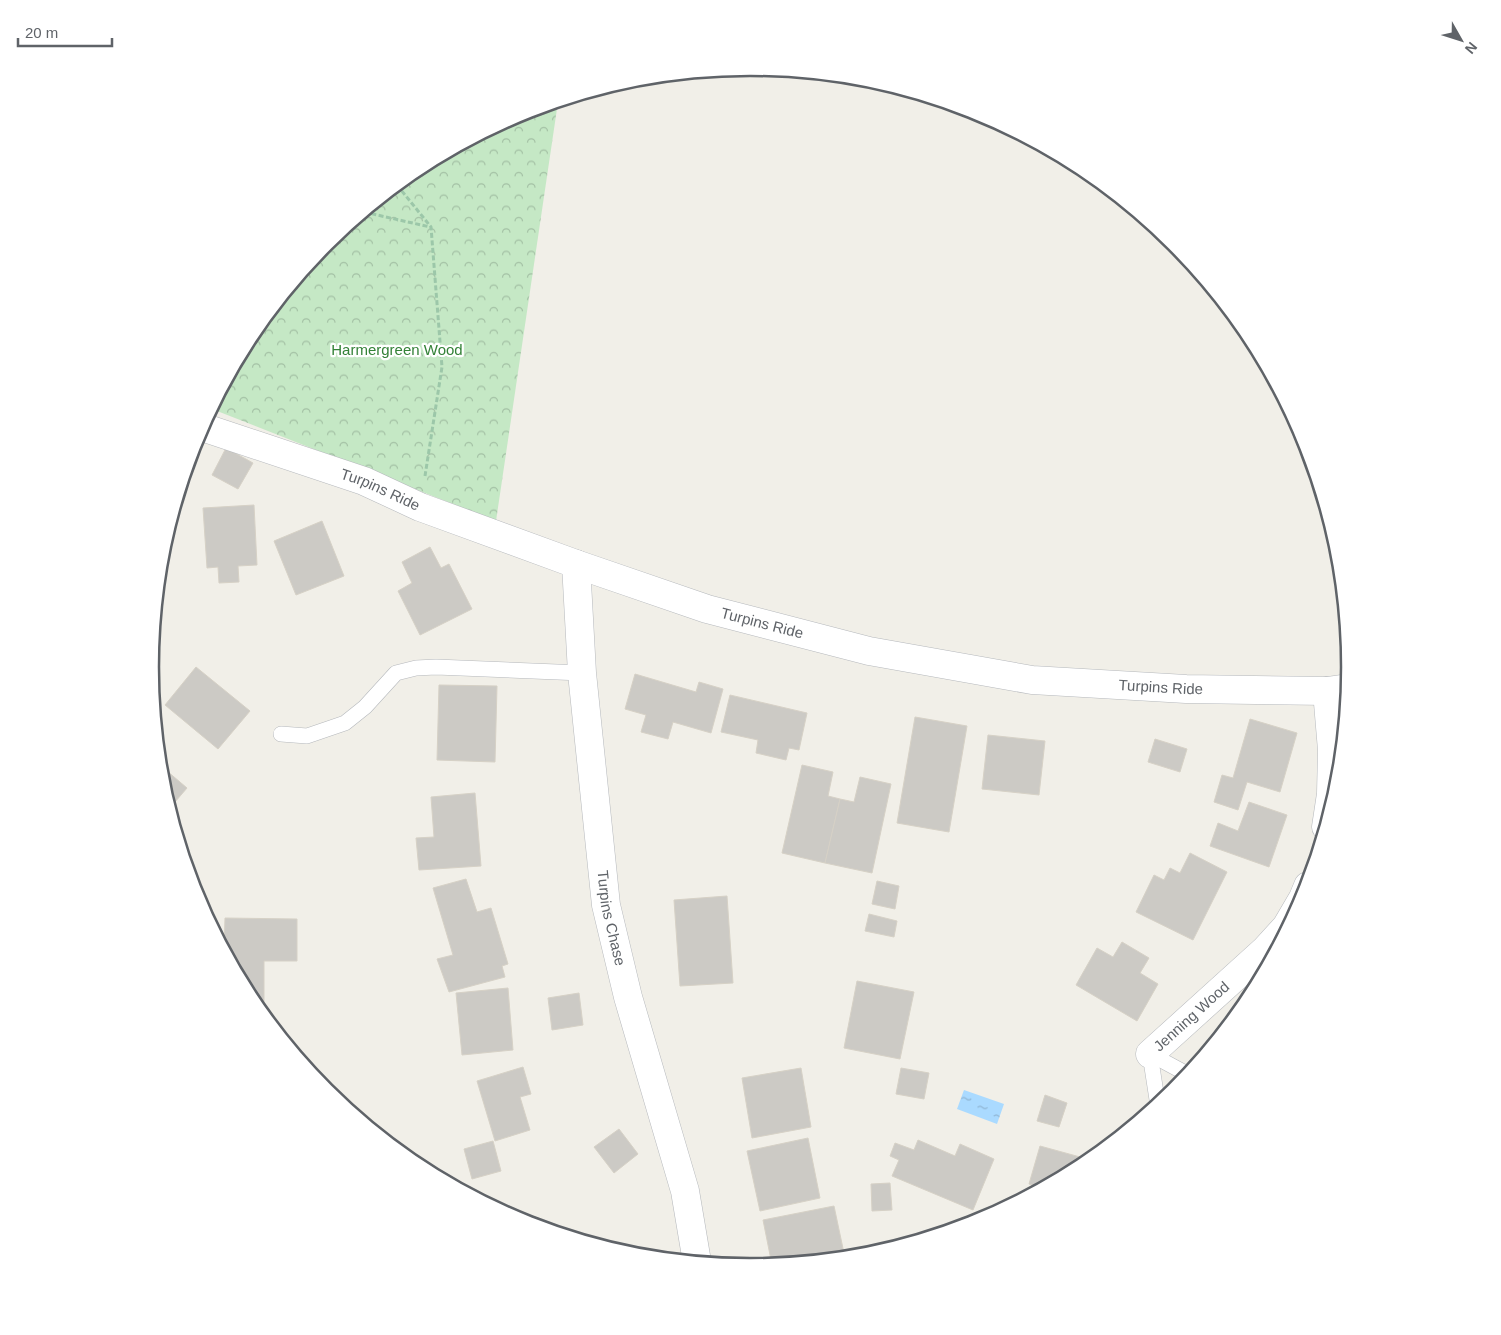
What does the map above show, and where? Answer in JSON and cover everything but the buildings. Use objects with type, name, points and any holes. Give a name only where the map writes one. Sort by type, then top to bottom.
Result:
[{"type":"street","name":"Turpins Ride","points":[[209,429],[364,481],[420,507],[707,609],[869,651],[1032,680],[1186,689],[1338,690]]},
{"type":"street","name":"Turpins Chase","points":[[576,564],[582,673],[606,905],[628,997],[685,1190],[696,1256]]},
{"type":"street","points":[[1331,779],[1338,690]]},
{"type":"street","name":"Jenning Wood","points":[[1150,1054],[1277,937]]},
{"type":"lane","points":[[281,734],[307,736],[345,723],[365,707],[396,673],[416,668],[436,667],[582,673]]},
{"type":"lane","points":[[1150,1054],[1182,1071]]},
{"type":"lane","points":[[1150,1054],[1157,1097]]},
{"type":"path","points":[[402,190],[431,227],[442,367],[420,507]]},
{"type":"path","points":[[372,214],[431,227]]},
{"type":"green space","name":"Harmergreen Wood","points":[[557,109],[496,521],[218,411],[238,372],[281,308],[332,249],[361,223],[391,198],[455,155],[524,121]]},
{"type":"water","points":[[964,1090],[1004,1104],[997,1124],[957,1109]]}]
